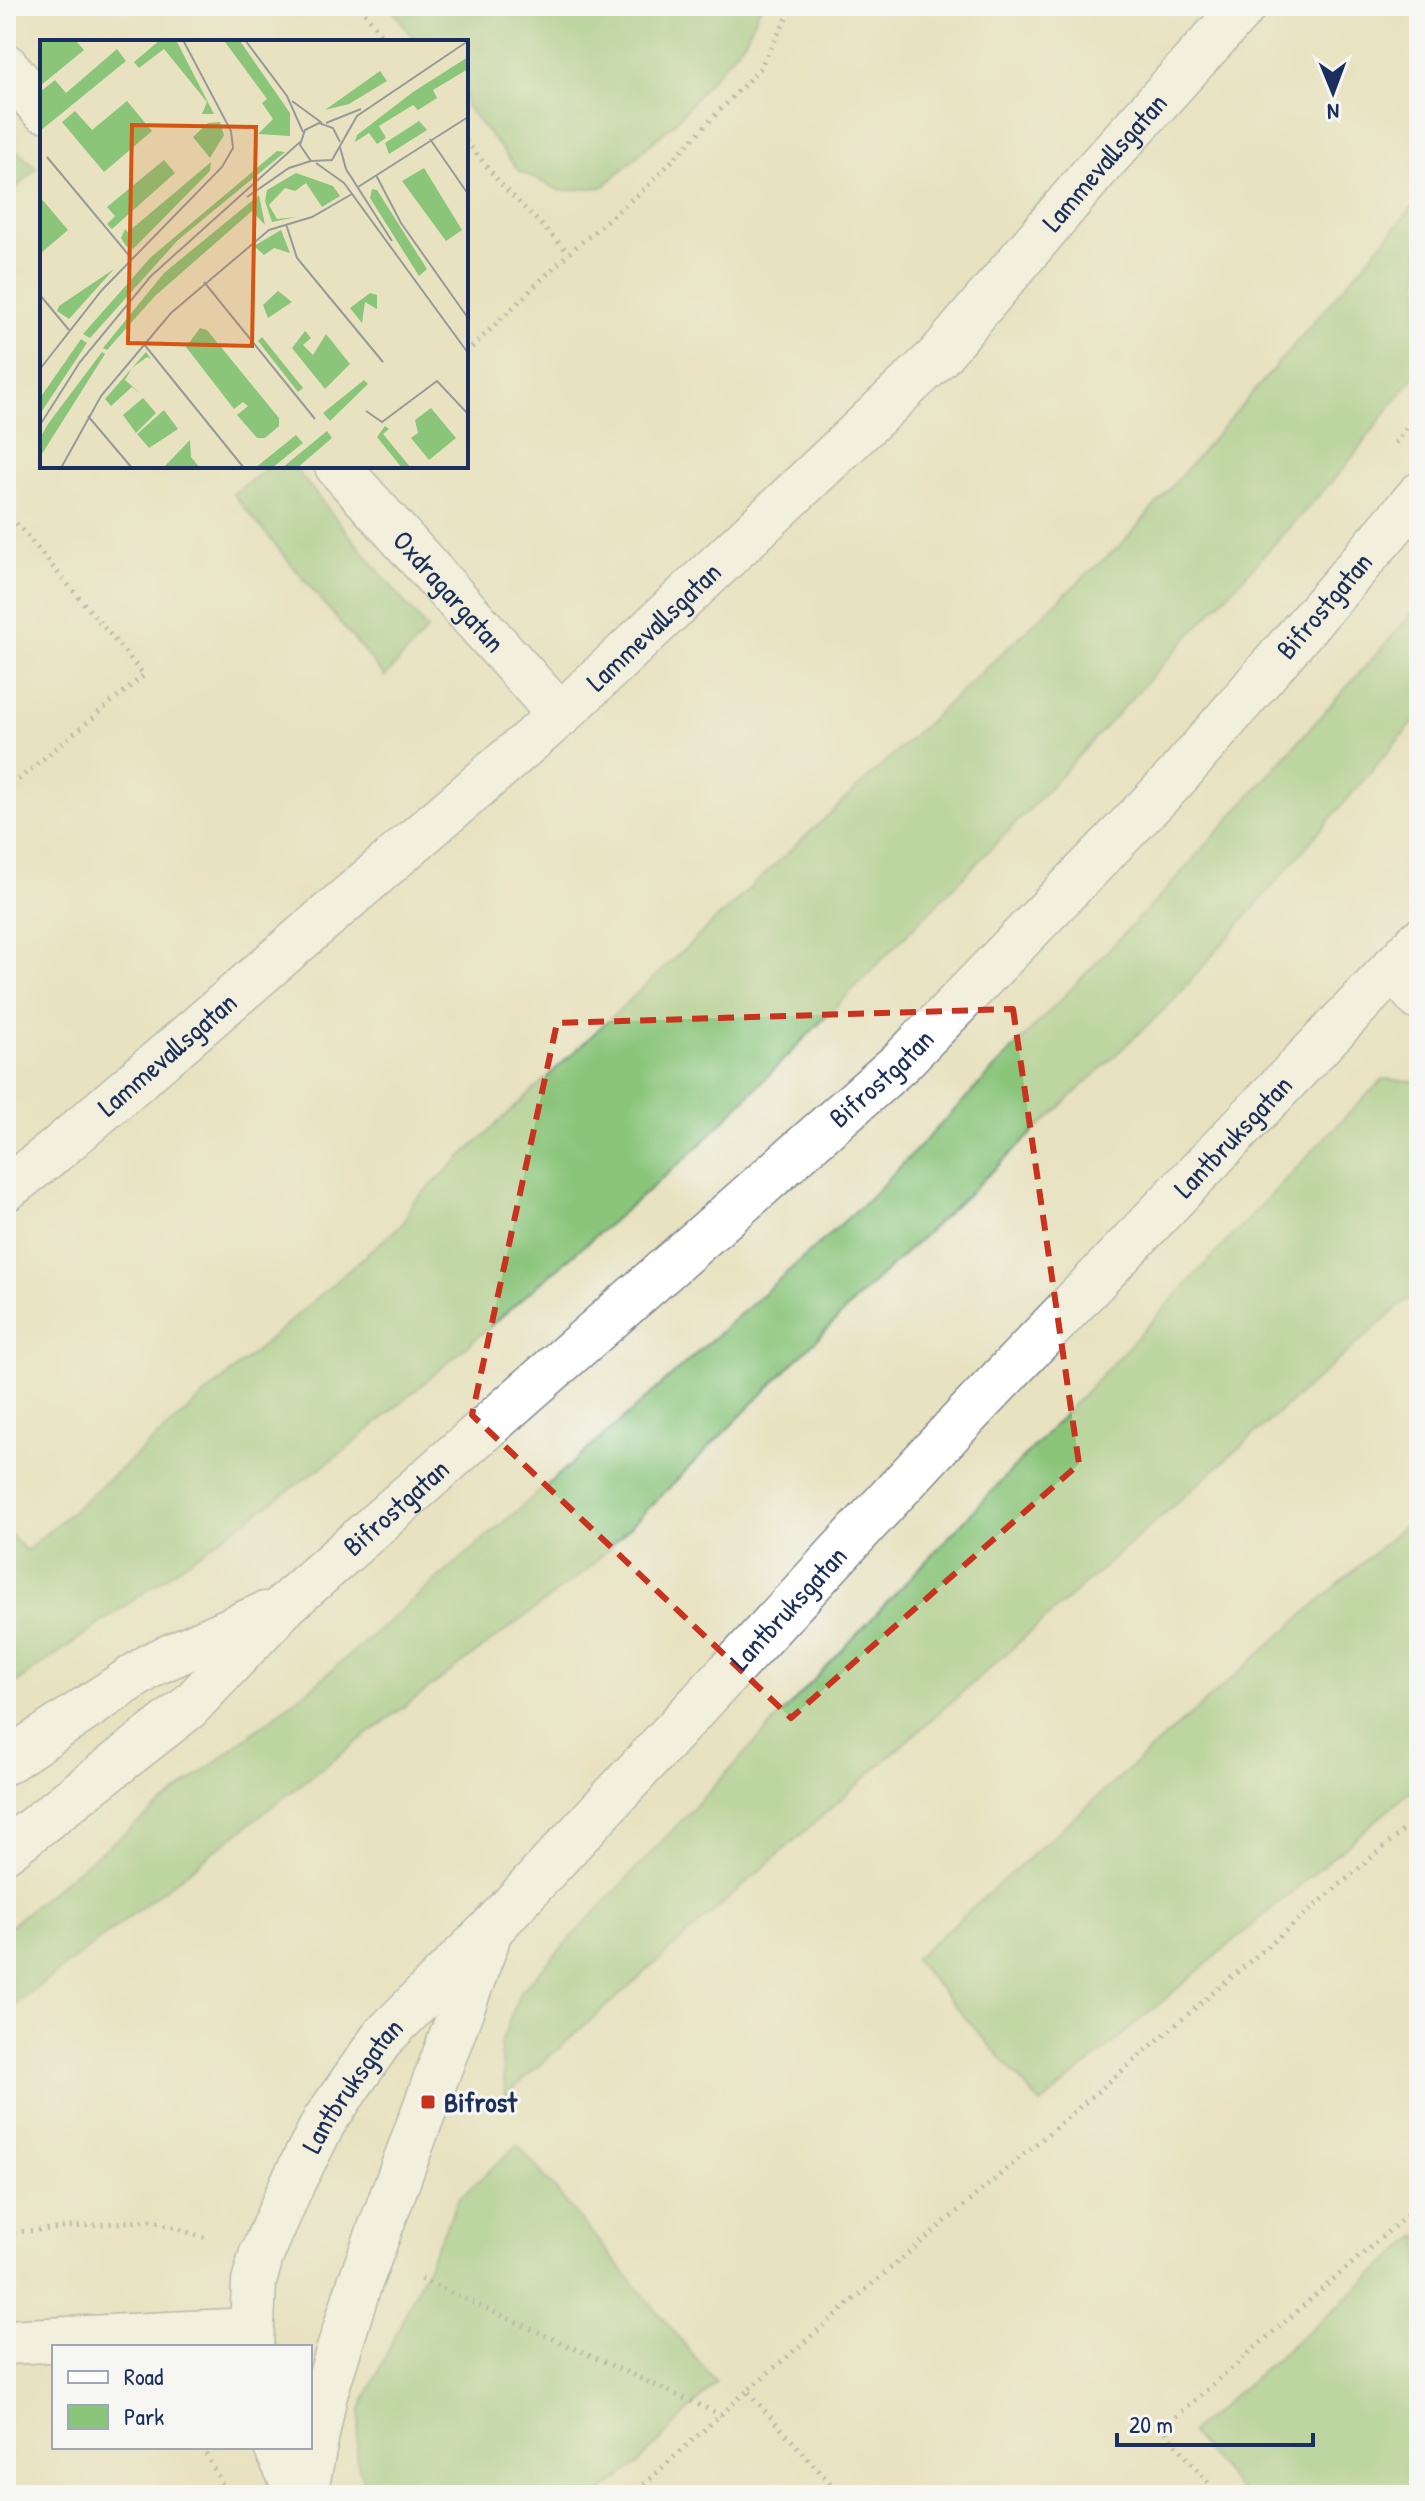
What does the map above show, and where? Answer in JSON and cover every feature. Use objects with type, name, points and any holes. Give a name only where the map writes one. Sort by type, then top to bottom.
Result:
[{"type":"street","name":"Lammevallsgatan","points":[[6,1189],[56,1150],[560,715],[939,356],[1095,171],[1244,6]]},
{"type":"street","points":[[6,66],[40,107]]},
{"type":"street","name":"Oxdragargatan","points":[[339,468],[560,715]]},
{"type":"street","name":"Bifrostgatan","points":[[6,1850],[188,1708],[285,1605],[902,1061],[1174,780],[1419,495]]},
{"type":"street","name":"Lantbruksgatan","points":[[6,2342],[251,2338],[254,2282],[261,2256],[292,2184],[325,2120],[383,2037],[492,1928],[936,1448],[1410,969]]},
{"type":"street","name":"Bifrostgatan","points":[[6,1762],[153,1664],[285,1605]]},
{"type":"street","points":[[302,2495],[325,2394],[358,2288],[492,1928]]},
{"type":"street","points":[[277,2449],[302,2495]]},
{"type":"path","points":[[360,6],[385,40]]},
{"type":"path","points":[[468,351],[569,253],[652,182],[760,68],[789,14],[788,6]]},
{"type":"path","points":[[468,143],[501,184],[569,253]]},
{"type":"path","points":[[1390,450],[1419,412]]},
{"type":"path","points":[[6,511],[144,675],[6,790]]},
{"type":"path","points":[[632,2495],[747,2391],[1419,1817]]},
{"type":"path","points":[[1218,2495],[1163,2428],[1419,2205]]},
{"type":"path","points":[[417,2277],[721,2415]]},
{"type":"path","points":[[747,2391],[841,2495]]},
{"type":"path","points":[[203,2449],[228,2495]]},
{"type":"highlighted area","points":[[1013,1009],[1079,1464],[791,1718],[472,1415],[557,1023]]},
{"type":"green space","points":[[390,6],[761,6],[745,40],[676,121],[603,187],[561,191],[519,171],[468,108],[468,40],[415,40]]},
{"type":"green space","points":[[6,141],[37,168],[6,198]]},
{"type":"green space","points":[[1419,200],[1419,369],[1345,467],[1026,813],[694,1151],[347,1449],[6,1690],[6,1529],[26,1551],[404,1222],[412,1203],[1122,544]]},
{"type":"green space","points":[[267,468],[295,468],[427,630],[385,677],[233,494]]},
{"type":"green space","points":[[1419,606],[1419,716],[1174,1000],[867,1289],[587,1570],[313,1775],[6,2012],[6,1930],[61,1883],[318,1682],[613,1428],[870,1198],[1167,889]]},
{"type":"green space","points":[[1383,1079],[1419,1082],[1419,1289],[506,2095],[500,2045],[520,1992]]},
{"type":"green space","points":[[1419,1513],[1419,1784],[1041,2104],[914,1959]]},
{"type":"green space","points":[[518,2145],[716,2382],[639,2463],[598,2495],[367,2495],[356,2457],[361,2409],[459,2198]]},
{"type":"green space","points":[[1419,2235],[1419,2495],[1244,2495],[1190,2433]]},
{"type":"place","name":"Bifrost","points":[[428,2102]]}]
